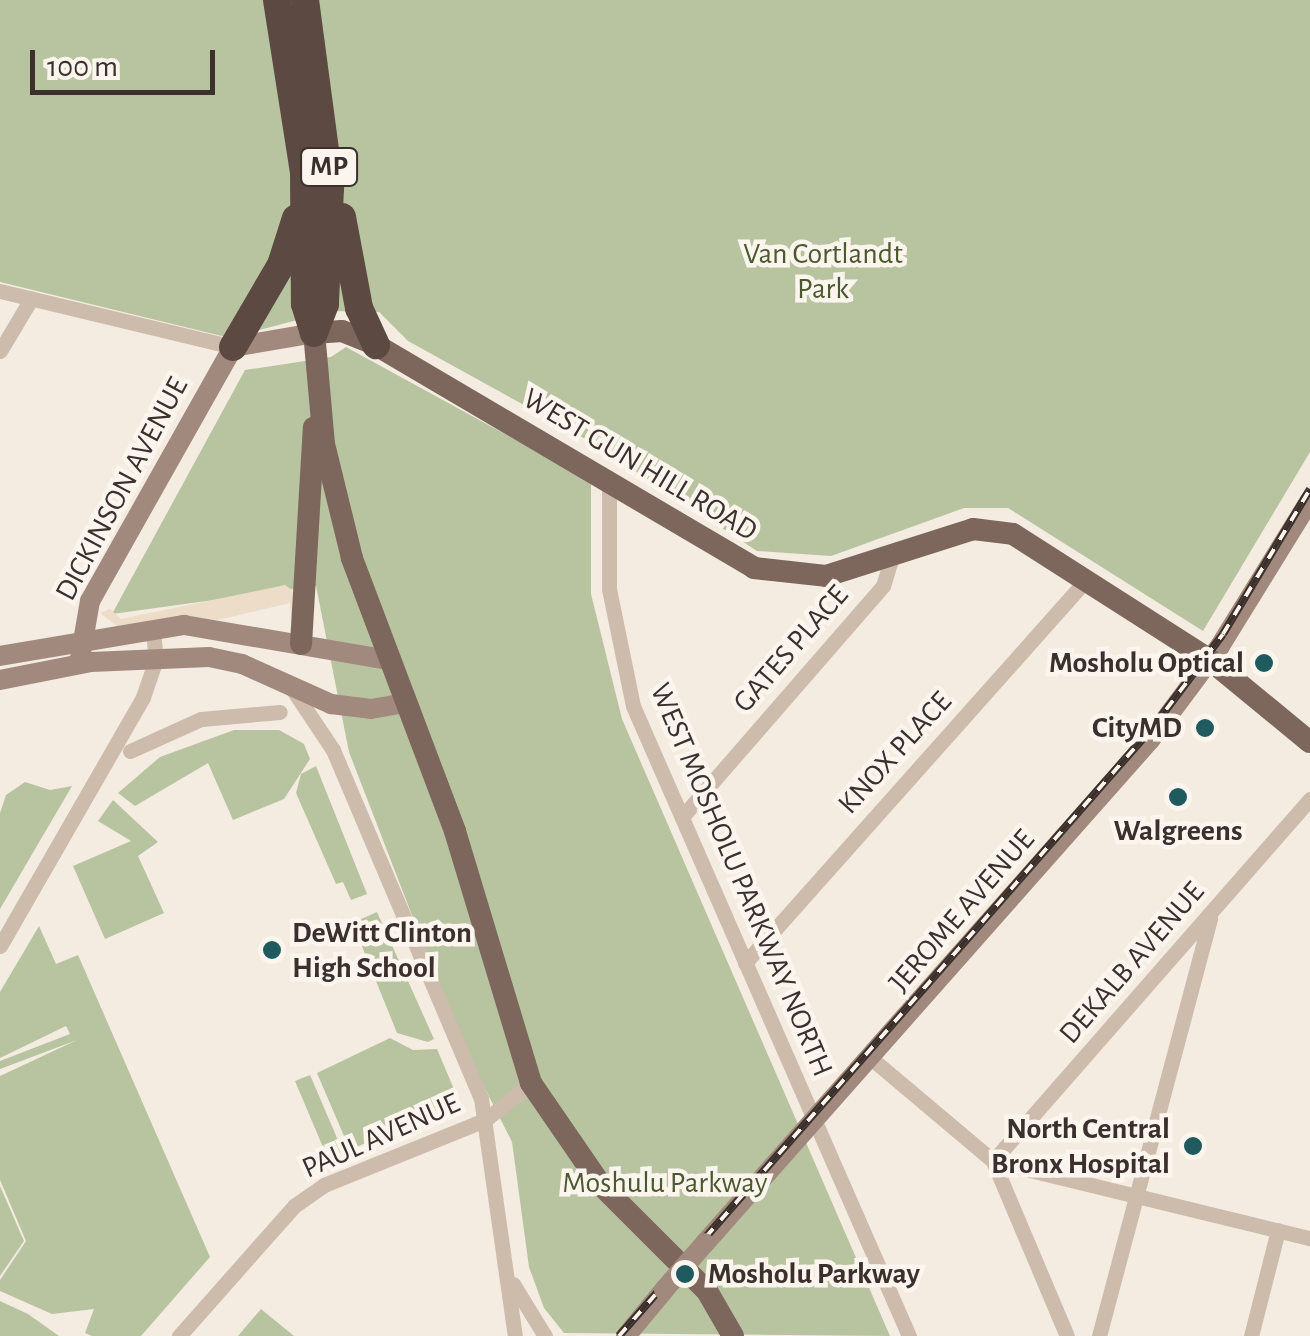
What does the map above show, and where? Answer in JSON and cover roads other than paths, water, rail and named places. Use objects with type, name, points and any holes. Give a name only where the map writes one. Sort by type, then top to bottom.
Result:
[{"type":"highway","name":"MP","points":[[277,0],[316,170]]},
{"type":"highway","name":"MP","points":[[306,0],[326,304],[314,333]]},
{"type":"highway","points":[[316,170],[359,308],[376,345]]},
{"type":"highway","points":[[233,348],[286,254],[316,170]]},
{"type":"main road","name":"WEST GUN HILL ROAD","points":[[314,333],[342,331],[376,345],[609,478],[754,568],[815,577],[992,528],[1026,541],[1210,660],[1310,742]]},
{"type":"main road","points":[[233,348],[314,333]]},
{"type":"main road","name":"MP","points":[[314,333],[318,403],[352,558],[456,831],[531,1082],[601,1185],[733,1336]]},
{"type":"main road","name":"DICKINSON AVENUE","points":[[79,664],[90,601],[233,348]]},
{"type":"main road","points":[[301,644],[318,403]]},
{"type":"main road","name":"JEROME AVENUE","points":[[626,1336],[1150,740],[1210,660],[1310,500]]},
{"type":"main road","points":[[0,656],[153,629],[208,627],[389,660]]},
{"type":"main road","points":[[0,680],[79,664],[230,660],[352,708],[406,703]]},
{"type":"street","points":[[0,291],[233,348]]},
{"type":"street","points":[[0,351],[31,299]]},
{"type":"street","name":"WEST MOSHOLU PARKWAY NORTH","points":[[609,478],[606,551],[622,664],[648,746],[909,1336]]},
{"type":"street","name":"GATES PLACE","points":[[682,817],[882,586],[892,557]]},
{"type":"street","name":"KNOX PLACE","points":[[745,963],[1086,580]]},
{"type":"street","points":[[0,946],[139,704],[156,660],[153,629]]},
{"type":"street","points":[[291,687],[333,750],[481,1098],[511,1280],[516,1336]]},
{"type":"street","points":[[130,751],[201,719],[280,712]]},
{"type":"street","name":"DEKALB AVENUE","points":[[993,1161],[1310,799]]},
{"type":"street","points":[[1099,1336],[1211,915]]},
{"type":"street","points":[[1173,958],[1192,990]]},
{"type":"street","points":[[872,1059],[993,1161],[1310,1238]]},
{"type":"street","name":"PAUL AVENUE","points":[[179,1336],[294,1206],[324,1185],[484,1120],[531,1082]]},
{"type":"street","points":[[993,1161],[1066,1336]]},
{"type":"street","points":[[1251,1336],[1278,1230]]},
{"type":"street","points":[[511,1280],[545,1336]]},
{"type":"railway","points":[[619,1336],[1153,727],[1223,634],[1310,489]]},
{"type":"place","name":"Mosholu Optical","points":[[1264,663]]},
{"type":"place","name":"CityMD","points":[[1205,728]]},
{"type":"place","name":"Walgreens","points":[[1178,797]]},
{"type":"place","name":"DeWitt Clinton High School","points":[[272,950]]},
{"type":"place","name":"North Central Bronx Hospital","points":[[1193,1146]]},
{"type":"place","name":"Mosholu Parkway","points":[[685,1274]]},
{"type":"park label","name":"Van Cortlandt Park","points":[[823,271]]},
{"type":"park label","name":"Moshulu Parkway","points":[[665,1183]]}]
